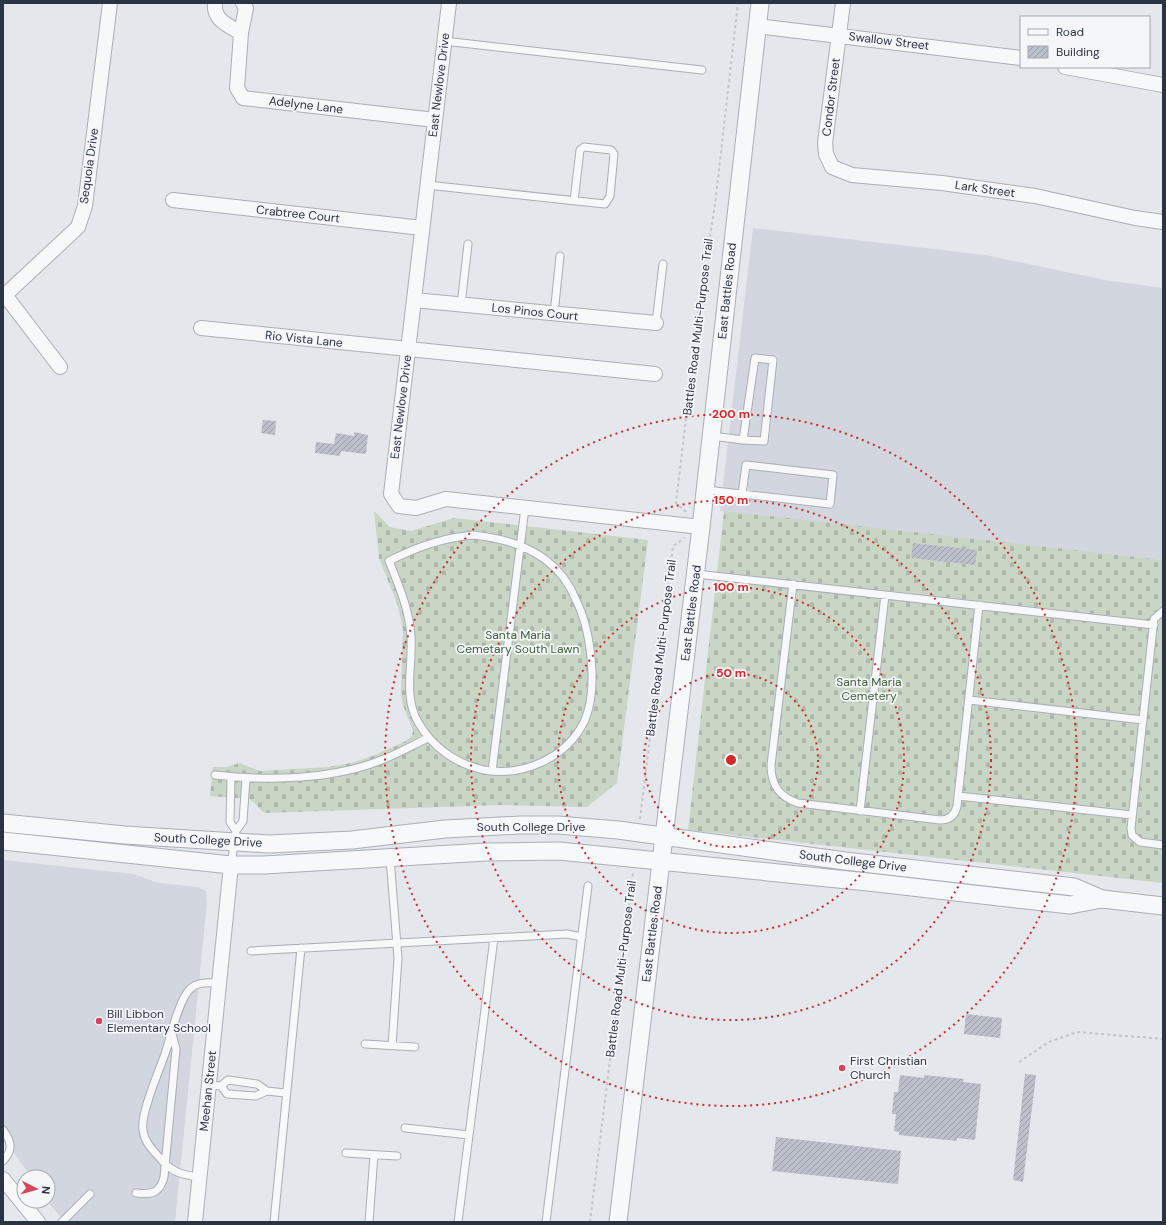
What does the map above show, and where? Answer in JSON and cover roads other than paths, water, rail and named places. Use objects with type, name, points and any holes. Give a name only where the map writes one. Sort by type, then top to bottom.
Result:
[{"type":"street","name":"Sequoia Drive","points":[[4,296],[78,227],[85,206],[110,3]]},
{"type":"street","points":[[215,3],[214,11],[222,22],[241,32]]},
{"type":"street","name":"Adelyne Lane","points":[[243,3],[246,8],[241,32],[237,88],[243,98],[435,120]]},
{"type":"street","name":"East Newlove Drive","points":[[449,3],[391,494],[399,506],[416,508],[446,499],[701,527]]},
{"type":"street","name":"East Battles Road","points":[[618,1222],[696,574],[760,3]]},
{"type":"street","name":"Condor Street","points":[[825,143],[843,3]]},
{"type":"street","name":"Swallow Street","points":[[757,26],[1020,58]]},
{"type":"street","points":[[1070,68],[1163,86]]},
{"type":"street","name":"Lark Street","points":[[825,143],[826,154],[832,166],[852,175],[942,183],[1035,196],[1135,218],[1163,222]]},
{"type":"street","name":"Crabtree Court","points":[[173,200],[422,228]]},
{"type":"street","points":[[4,296],[60,367]]},
{"type":"street","name":"Los Pinos Court","points":[[414,300],[656,323]]},
{"type":"street","name":"Rio Vista Lane","points":[[202,328],[655,374]]},
{"type":"street","name":"South College Drive","points":[[3,823],[125,835],[235,837],[269,844],[352,840],[445,829],[521,825],[589,827],[845,861],[1074,888],[1102,899],[1163,906]]},
{"type":"street","name":"South College Drive","points":[[3,841],[231,865],[264,865],[523,851],[559,851],[868,882],[1070,905],[1102,899]]},
{"type":"street","name":"Meehan Street","points":[[195,1222],[199,1177],[215,1085],[219,983],[231,865]]},
{"type":"street","points":[[3,1179],[38,1222]]},
{"type":"lane","points":[[444,41],[702,70]]},
{"type":"lane","points":[[427,185],[605,204],[610,196],[614,154],[611,150],[584,147],[580,150],[574,200]]},
{"type":"lane","points":[[461,304],[468,244]]},
{"type":"lane","points":[[554,314],[560,256]]},
{"type":"lane","points":[[656,323],[663,264]]},
{"type":"lane","points":[[712,436],[743,440],[764,441],[773,360],[755,358],[743,440]]},
{"type":"lane","points":[[705,490],[830,504],[833,475],[746,465],[742,494]]},
{"type":"lane","points":[[492,771],[525,508]]},
{"type":"lane","points":[[481,535],[496,537],[520,545],[546,560],[564,578],[576,600],[586,627],[592,676],[591,698],[584,722],[572,739],[557,753],[539,764],[523,770],[492,771],[474,768],[457,761],[442,751],[428,738],[417,721],[411,702],[409,681],[411,637],[409,617],[404,599],[389,562],[416,547],[450,537],[481,535]]},
{"type":"lane","points":[[696,574],[1154,625]]},
{"type":"lane","points":[[792,584],[771,777],[776,789],[790,801],[860,811],[948,820],[956,811],[979,605]]},
{"type":"lane","points":[[860,811],[885,595]]},
{"type":"lane","points":[[1163,611],[1154,619],[1130,828],[1135,839],[1140,842],[1163,845]]},
{"type":"lane","points":[[969,700],[1143,720]]},
{"type":"lane","points":[[215,775],[246,778],[338,772],[383,760],[428,738]]},
{"type":"lane","points":[[231,777],[230,822],[235,837]]},
{"type":"lane","points":[[231,865],[235,837],[243,821],[246,778]]},
{"type":"lane","points":[[958,796],[1132,815]]},
{"type":"lane","points":[[390,858],[398,958],[392,1046]]},
{"type":"lane","points":[[546,1222],[588,886]]},
{"type":"lane","points":[[251,951],[568,934],[582,937]]},
{"type":"lane","points":[[458,1222],[494,938]]},
{"type":"lane","points":[[274,1222],[285,1093],[301,948]]},
{"type":"lane","points":[[199,1177],[184,1176],[174,1172],[153,1151],[145,1139],[142,1129],[146,1110],[179,1011],[190,989],[200,983],[219,983]]},
{"type":"lane","points":[[136,1193],[152,1194],[158,1191],[162,1185],[166,1164],[176,1049],[172,1034]]},
{"type":"lane","points":[[365,1044],[415,1047]]},
{"type":"lane","points":[[215,1085],[228,1080],[257,1084],[268,1091],[285,1093]]},
{"type":"lane","points":[[215,1085],[227,1094],[256,1096],[268,1091]]},
{"type":"lane","points":[[405,1128],[469,1135]]},
{"type":"lane","points":[[3,1130],[10,1138],[11,1146],[9,1154],[3,1161]]},
{"type":"lane","points":[[346,1153],[397,1156]]},
{"type":"lane","points":[[369,1222],[374,1155]]},
{"type":"lane","points":[[62,1222],[90,1194]]},
{"type":"place","name":"Bill Libbon Elementary School","points":[[99,1021]]},
{"type":"place","name":"First Christian Church","points":[[842,1068]]},
{"type":"park label","name":"Santa Maria Cemetary South Lawn","points":[[518,642]]},
{"type":"park label","name":"Santa Maria Cemetery","points":[[869,689]]}]
